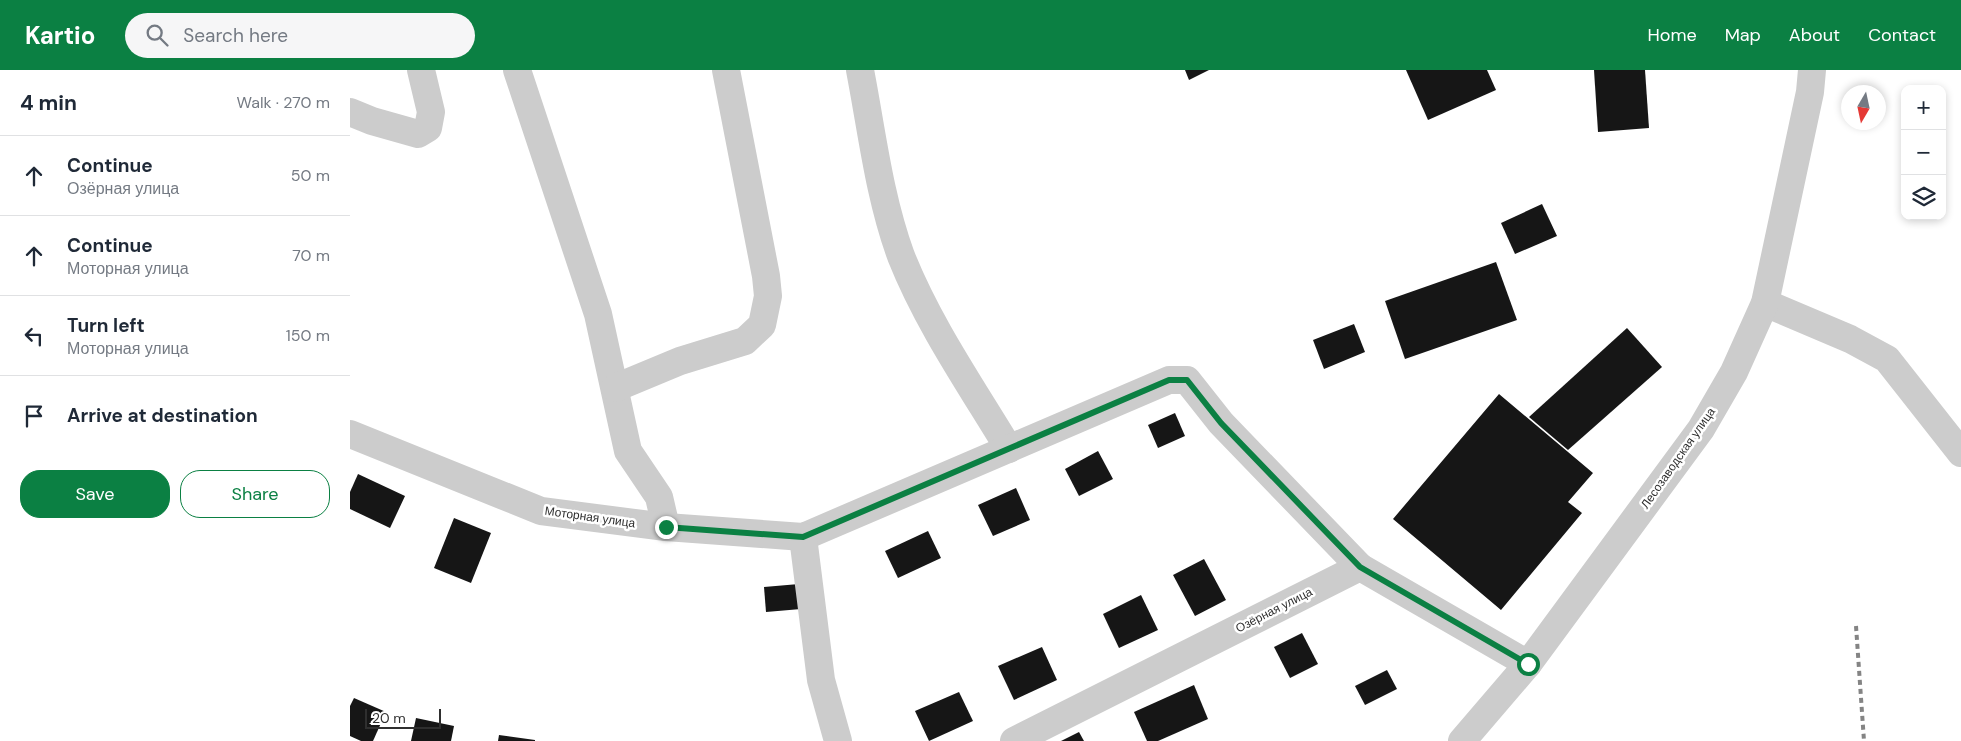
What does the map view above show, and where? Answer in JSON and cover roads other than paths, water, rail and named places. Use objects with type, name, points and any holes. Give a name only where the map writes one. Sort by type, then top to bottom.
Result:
[{"type":"street","points":[[350,112],[372,121],[418,134],[428,128],[431,112],[422,70]]},
{"type":"street","points":[[517,70],[598,314],[628,451],[659,497],[666,527]]},
{"type":"street","points":[[614,388],[680,361],[745,341],[762,325],[768,296],[766,276],[726,70]]},
{"type":"street","points":[[860,70],[879,178],[901,255],[926,310],[1008,449]]},
{"type":"street","name":"Лесозаводская улица","points":[[1462,741],[1528,664],[1701,429],[1734,372],[1765,303],[1810,92],[1812,70]]},
{"type":"street","points":[[1765,303],[1850,339],[1887,358],[1961,453]]},
{"type":"street","name":"Моторная улица","points":[[350,434],[541,511],[666,527],[803,537],[1169,380],[1187,380],[1221,423],[1360,567]]},
{"type":"street","points":[[803,537],[821,680],[838,741]]},
{"type":"street","points":[[1360,567],[1528,664]]},
{"type":"street","name":"Озёрная улица","points":[[1014,741],[1360,567]]},
{"type":"railway","points":[[1856,626],[1864,741]]}]
